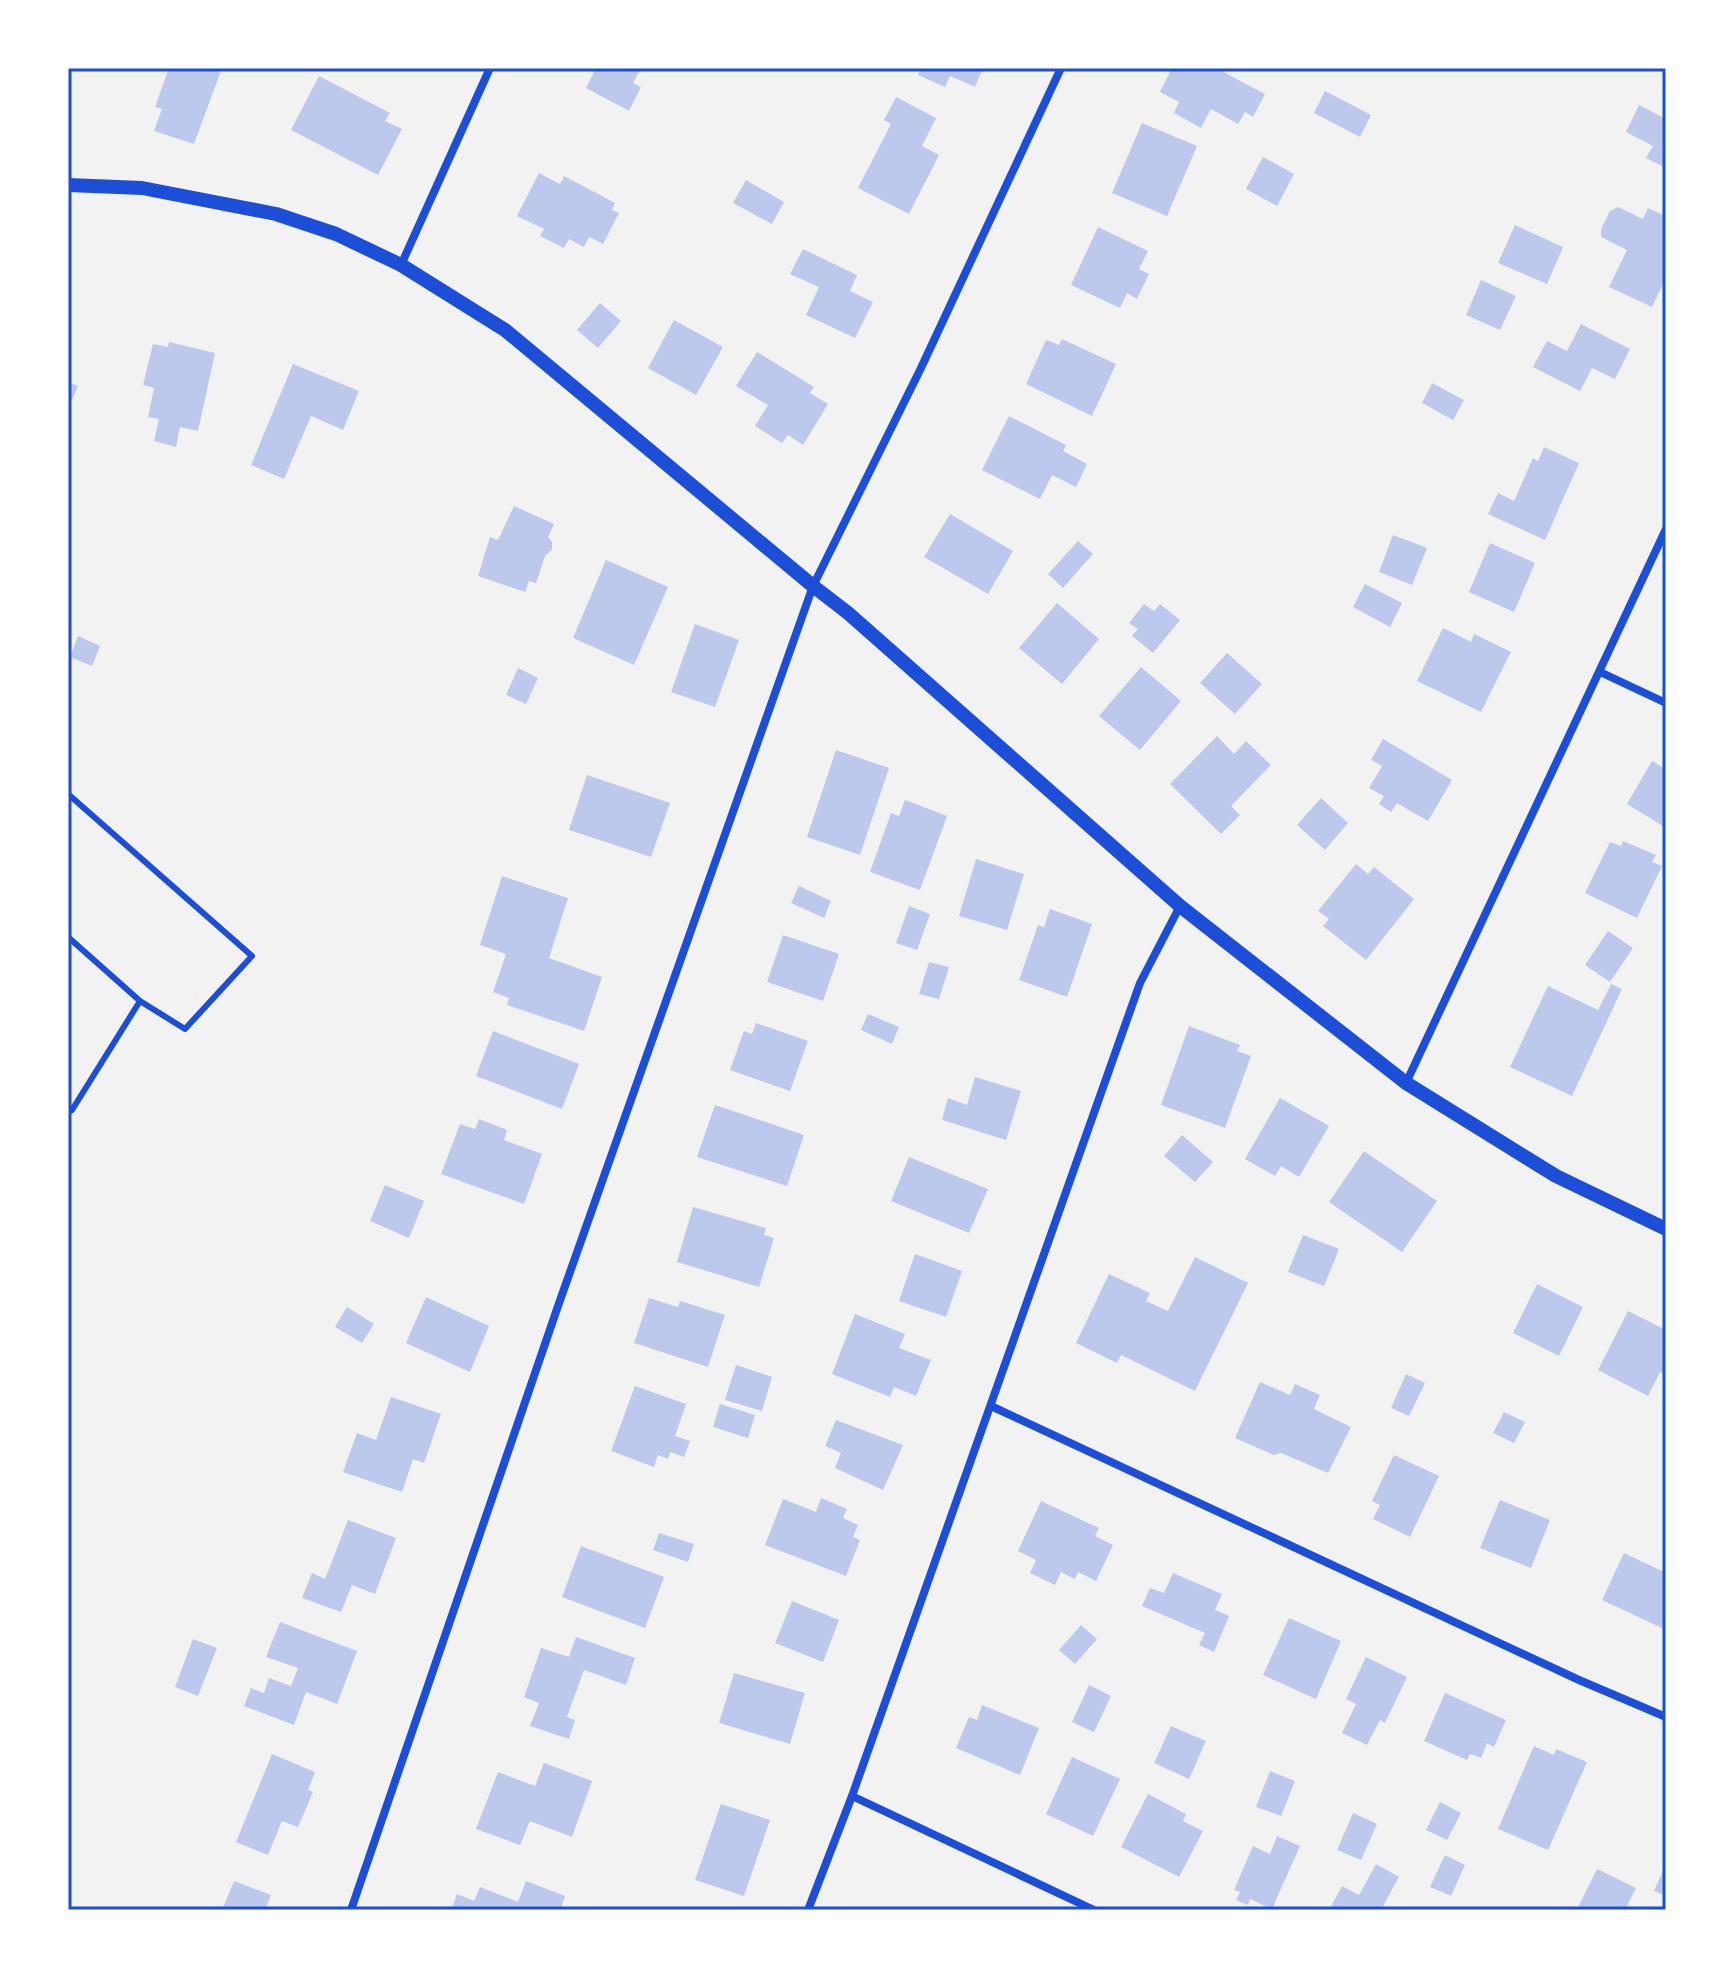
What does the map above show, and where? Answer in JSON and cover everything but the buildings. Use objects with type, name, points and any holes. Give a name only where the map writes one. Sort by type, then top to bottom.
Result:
[{"type":"street","points":[[401,265],[490,68]]},
{"type":"street","points":[[351,1910],[558,1306],[813,586],[921,368],[1061,68]]},
{"type":"street","points":[[68,185],[142,188],[276,214],[336,234],[401,265],[505,330],[848,613],[1180,906],[1406,1083],[1556,1176],[1666,1229]]},
{"type":"street","points":[[1406,1083],[1666,529]]},
{"type":"street","points":[[1600,672],[1666,703]]},
{"type":"street","points":[[808,1910],[852,1796],[1140,983],[1180,906]]},
{"type":"street","points":[[991,1406],[1579,1680],[1666,1717]]},
{"type":"street","points":[[852,1796],[1094,1910]]},
{"type":"lane","points":[[68,794],[252,956],[185,1029],[140,1001],[68,937]]},
{"type":"lane","points":[[68,1112],[140,1001]]}]
